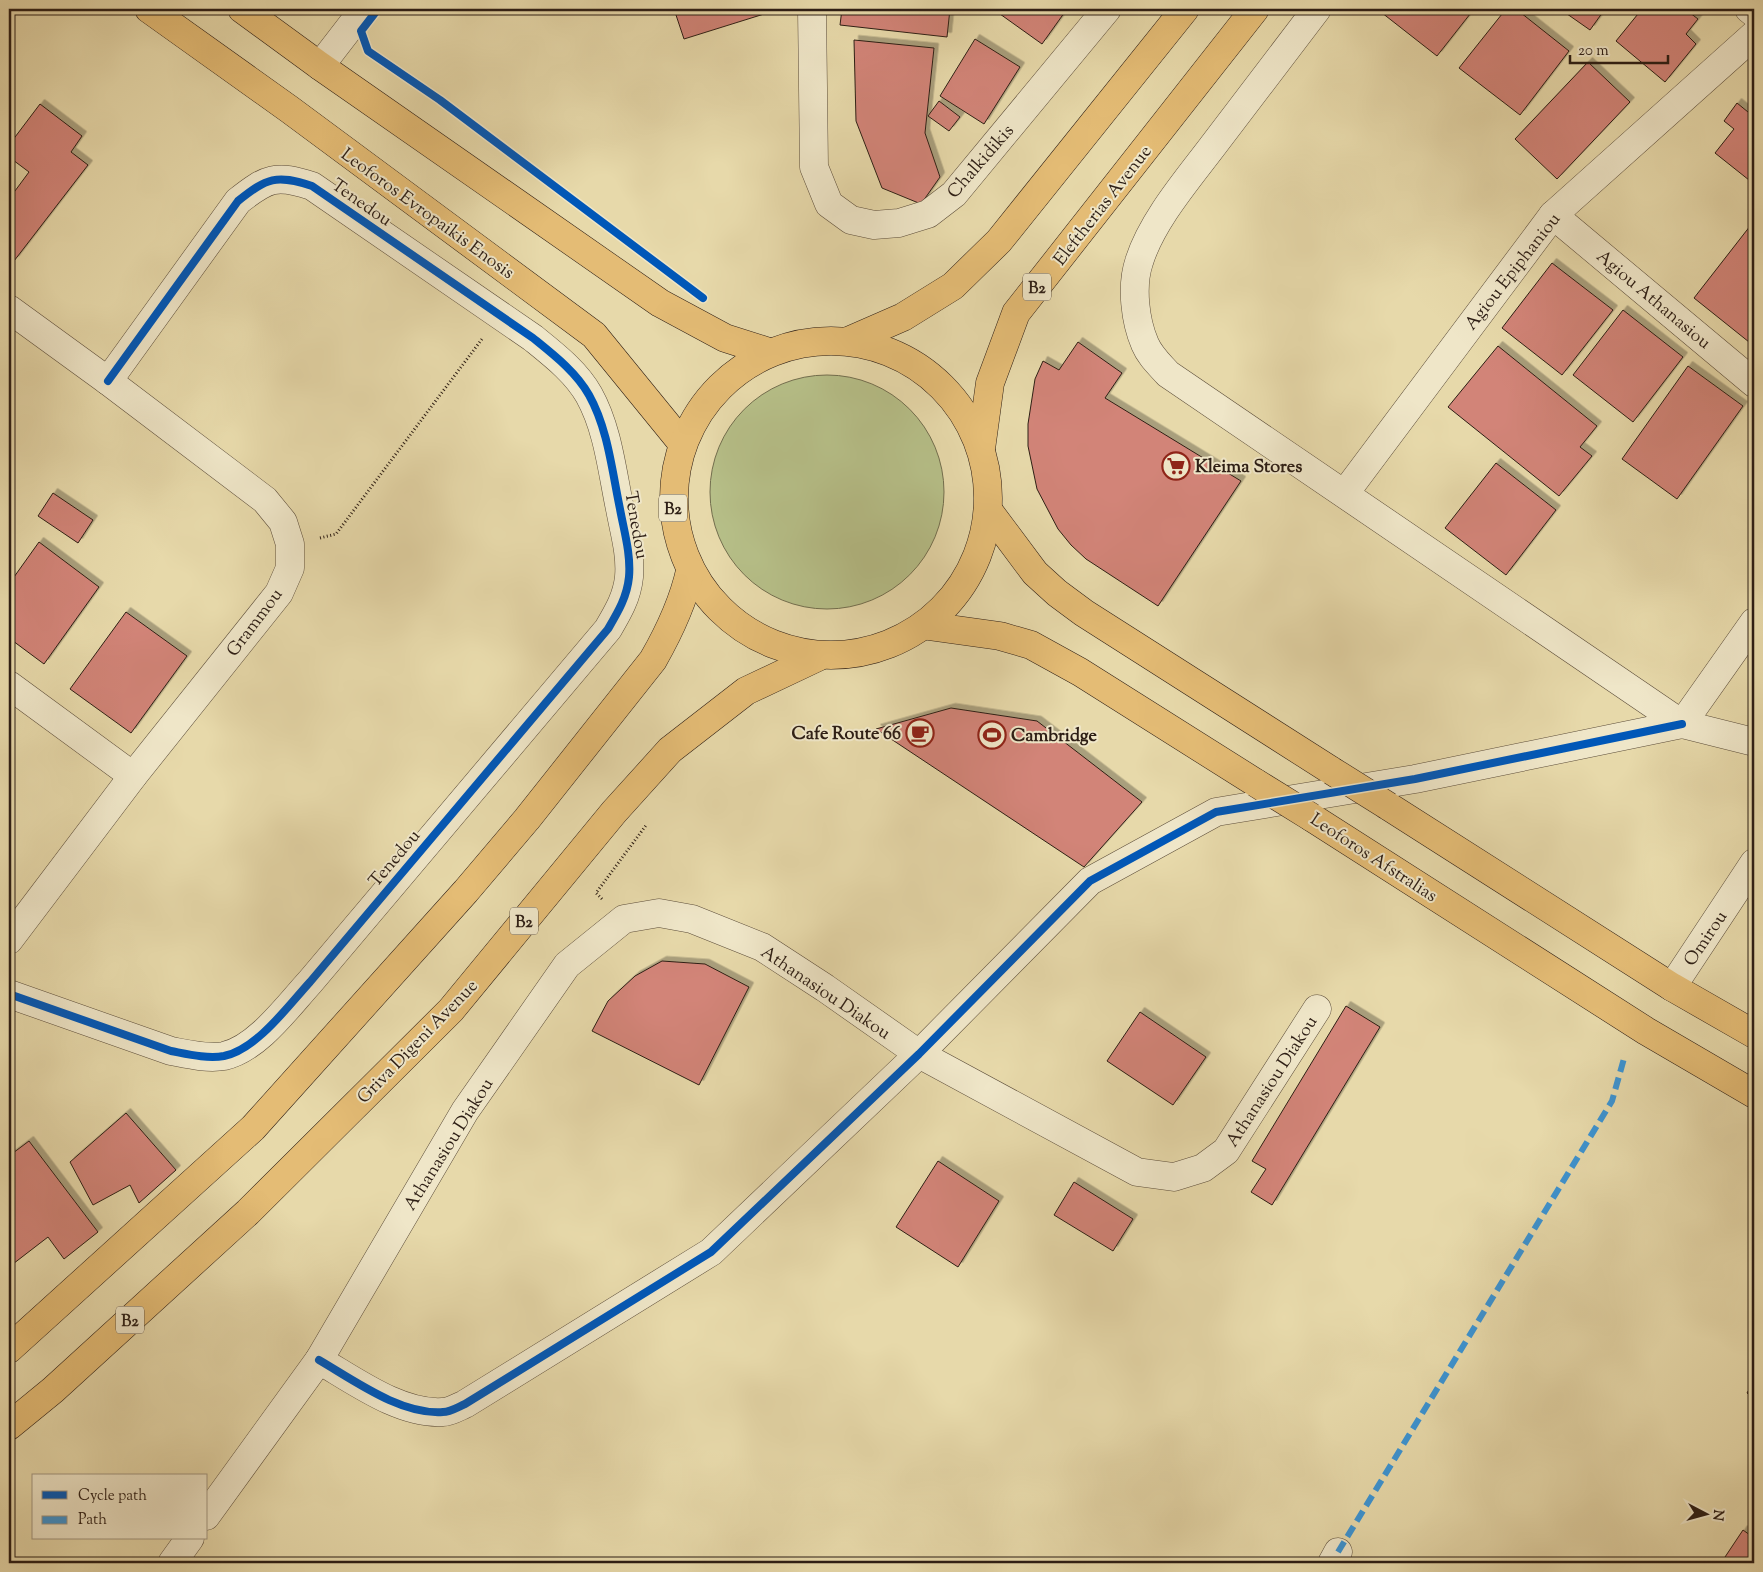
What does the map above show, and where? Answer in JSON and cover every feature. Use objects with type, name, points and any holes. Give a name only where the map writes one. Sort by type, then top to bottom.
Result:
[{"type":"main road","name":"Leoforos Evropaikis Enosis","points":[[149,9],[289,109],[594,335],[682,443]]},
{"type":"main road","points":[[242,9],[320,66],[660,303],[725,338],[769,352]]},
{"type":"main road","name":"B2","points":[[848,341],[903,317],[953,286],[999,241],[1184,9]]},
{"type":"main road","name":"Eleftherias Avenue","points":[[981,449],[990,383],[1016,313],[1255,9]]},
{"type":"main road","name":"B2","points":[[808,341],[848,341],[906,358],[952,397],[981,449],[988,510],[979,554],[957,593],[928,626],[875,651],[818,657],[766,644],[722,614],[690,571],[673,508],[682,443],[702,405],[732,374],[769,352],[808,341]]},
{"type":"main road","points":[[988,510],[1035,573],[1057,593],[1092,618],[1672,987],[1754,1034]]},
{"type":"main road","name":"B2","points":[[9,1349],[253,1128],[466,891],[653,660],[668,635],[686,591],[690,571]]},
{"type":"main road","name":"Leoforos Afstralias","points":[[928,626],[1000,636],[1031,645],[1080,672],[1646,1031],[1754,1094]]},
{"type":"main road","name":"Griva Digeni Avenue","points":[[9,1426],[53,1390],[248,1212],[451,1010],[614,812],[670,750],[746,691],[818,657]]},
{"type":"street","points":[[320,66],[364,9]]},
{"type":"street","name":"Chalkidikis","points":[[812,9],[814,167],[829,204],[851,220],[874,225],[899,223],[928,214],[954,194],[1107,9]]},
{"type":"street","points":[[1317,9],[1180,189],[1149,239],[1138,263],[1135,283],[1139,323],[1145,343],[1154,359],[1168,374],[1682,724],[1754,742]]},
{"type":"street","points":[[1749,9],[1754,13]]},
{"type":"street","name":"Agiou Epiphaniou","points":[[1345,493],[1553,215],[1754,36]]},
{"type":"street","name":"Tenedou","points":[[9,994],[171,1051],[199,1056],[224,1056],[246,1047],[269,1027],[310,982],[608,629],[618,614],[626,595],[629,560],[608,448],[589,395],[575,376],[558,358],[533,338],[312,186],[292,179],[270,180],[256,187],[238,201],[108,381]]},
{"type":"street","name":"Agiou Athanasiou","points":[[1553,215],[1754,383]]},
{"type":"street","name":"Grammou","points":[[9,309],[265,500],[283,522],[290,544],[290,568],[279,593],[133,776],[9,940]]},
{"type":"street","points":[[320,1360],[395,1403],[422,1412],[445,1412],[465,1404],[711,1252],[918,1054],[1090,881],[1216,812],[1415,779],[1682,724],[1754,622]]},
{"type":"street","points":[[9,685],[133,776]]},
{"type":"street","name":"Omirou","points":[[1672,987],[1754,863]]},
{"type":"street","name":"Athanasiou Diakou","points":[[208,1513],[320,1360],[465,1111],[567,965],[624,919],[659,913],[692,919],[762,947],[825,988],[918,1054],[1137,1172],[1174,1177],[1203,1168],[1226,1151],[1317,1009]]},
{"type":"street","points":[[172,1563],[189,1540]]},
{"type":"path","points":[[290,544],[336,534],[500,315]]},
{"type":"path","points":[[624,919],[596,893],[652,817]]},
{"type":"green space","points":[[816,375],[838,375],[872,384],[892,395],[910,409],[924,427],[935,447],[942,469],[944,492],[942,515],[935,537],[924,557],[910,575],[882,595],[861,604],[838,609],[816,609],[793,604],[772,595],[753,583],[736,566],[724,547],[715,526],[710,503],[710,481],[715,458],[724,437],[736,418],[753,401],[772,389],[793,380]]},
{"type":"building","points":[[674,9],[780,9],[684,39]]},
{"type":"building","points":[[842,9],[950,9],[947,37],[840,25]]},
{"type":"building","points":[[993,9],[1067,9],[1042,44]]},
{"type":"building","points":[[1377,9],[1474,9],[1437,56]]},
{"type":"building","points":[[1506,9],[1516,9],[1569,51],[1520,115],[1459,68]]},
{"type":"building","points":[[1560,9],[1605,9],[1590,30]]},
{"type":"building","points":[[1642,9],[1685,9],[1698,19],[1686,34],[1696,44],[1665,82],[1616,41]]},
{"type":"building","points":[[975,39],[1020,67],[984,124],[940,96]]},
{"type":"building","points":[[854,40],[934,48],[925,133],[940,177],[921,204],[882,188],[856,121]]},
{"type":"building","points":[[1588,62],[1630,102],[1557,179],[1515,139]]},
{"type":"building","points":[[939,101],[960,117],[949,131],[928,116]]},
{"type":"building","points":[[1737,103],[1748,112],[1754,104],[1754,184],[1715,153],[1734,129],[1724,121]]},
{"type":"building","points":[[40,104],[82,136],[71,152],[88,165],[14,261],[9,257],[9,199],[29,172],[9,157],[9,145]]},
{"type":"building","points":[[1754,221],[1754,346],[1694,298]]},
{"type":"building","points":[[1552,263],[1613,310],[1562,375],[1502,328]]},
{"type":"building","points":[[1623,310],[1683,357],[1633,422],[1573,375]]},
{"type":"building","points":[[1078,342],[1122,373],[1105,398],[1241,481],[1158,606],[1086,559],[1071,545],[1058,529],[1037,489],[1028,446],[1028,424],[1035,379],[1043,361],[1059,370]]},
{"type":"building","points":[[1498,346],[1597,426],[1580,447],[1592,456],[1559,496],[1448,407]]},
{"type":"building","points":[[1688,366],[1743,406],[1677,499],[1622,459]]},
{"type":"building","points":[[1496,463],[1556,510],[1506,575],[1445,528]]},
{"type":"building","points":[[53,493],[93,520],[78,543],[38,516]]},
{"type":"building","points":[[39,542],[99,587],[44,664],[9,638],[9,584]]},
{"type":"building","points":[[126,612],[187,656],[131,733],[70,689]]},
{"type":"building","points":[[951,708],[1037,721],[1142,802],[1084,867],[876,729]]},
{"type":"building","points":[[662,961],[705,964],[749,987],[699,1085],[592,1031],[608,1001],[635,976]]},
{"type":"building","points":[[1346,1006],[1380,1027],[1272,1205],[1251,1192],[1266,1169],[1252,1161]]},
{"type":"building","points":[[1140,1012],[1206,1057],[1173,1105],[1107,1061]]},
{"type":"building","points":[[126,1113],[176,1170],[139,1203],[130,1185],[93,1205],[70,1162]]},
{"type":"building","points":[[29,1141],[98,1232],[64,1259],[48,1237],[9,1267],[9,1156]]},
{"type":"building","points":[[938,1161],[999,1201],[958,1267],[896,1227]]},
{"type":"building","points":[[1074,1182],[1133,1219],[1113,1251],[1054,1215]]},
{"type":"building","points":[[1754,1381],[1754,1398],[1747,1393]]},
{"type":"building","points":[[1743,1530],[1754,1538],[1754,1563],[1721,1563]]},
{"type":"marked path","points":[[1338,1552],[1612,1101],[1625,1055]]},
{"type":"cycle path","points":[[378,9],[361,31],[368,51],[440,100],[703,298]]},
{"type":"cycle path","points":[[9,994],[171,1051],[197,1056],[217,1057],[236,1052],[248,1045],[282,1014],[310,982],[608,629],[622,604],[628,584],[628,551],[609,450],[595,408],[578,379],[564,364],[533,338],[312,186],[289,180],[272,180],[257,187],[238,201],[108,381]]},
{"type":"cycle path","points":[[319,1360],[379,1395],[411,1408],[443,1412],[465,1404],[711,1252],[919,1054],[1090,881],[1216,812],[1415,779],[1682,724]]},
{"type":"place","name":"Kleima Stores","points":[[1176,466]]},
{"type":"place","name":"Cafe Route 66","points":[[920,733]]},
{"type":"place","name":"Cambridge","points":[[992,735]]}]
